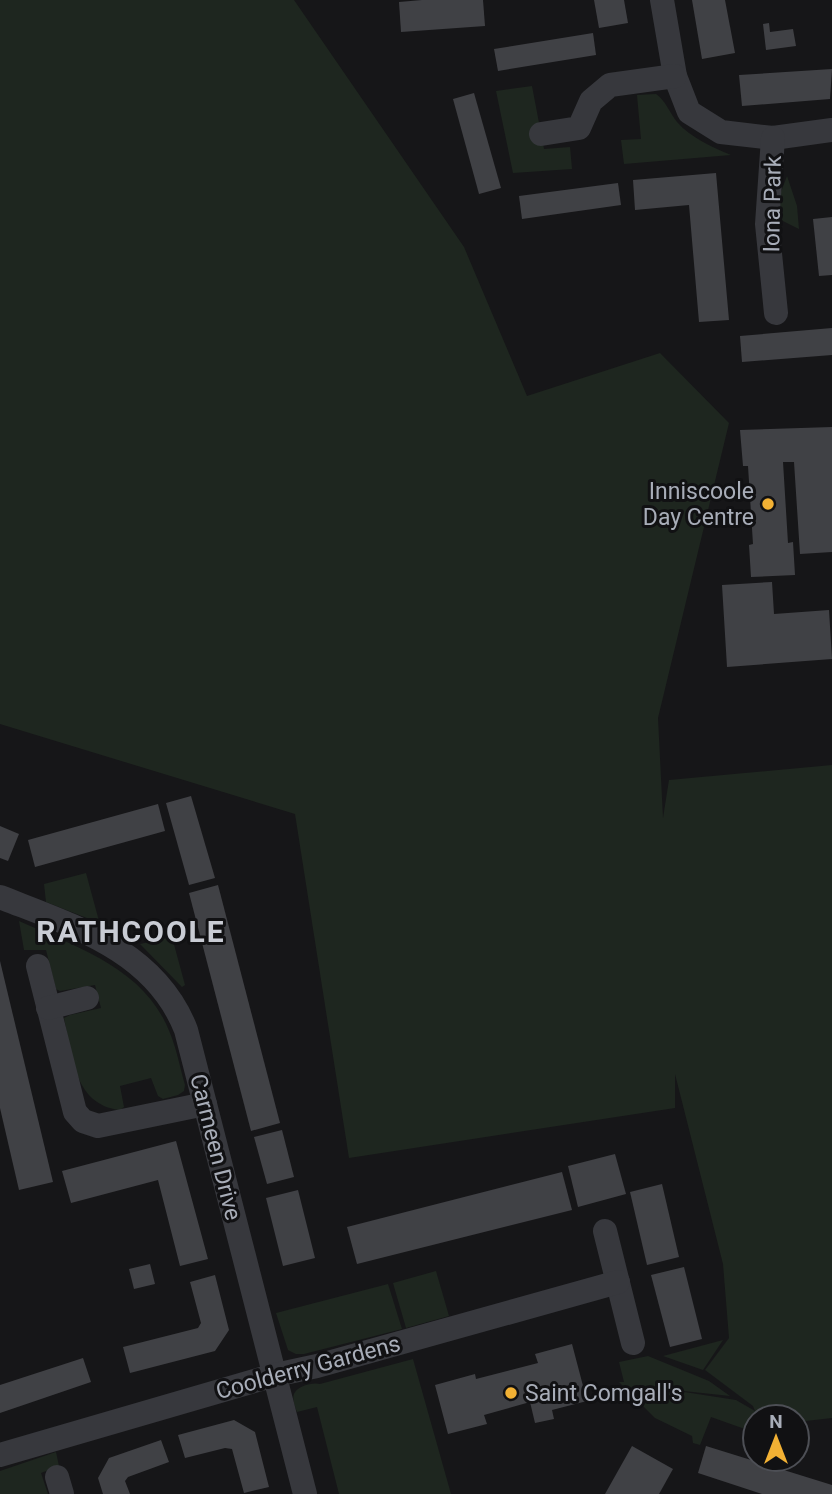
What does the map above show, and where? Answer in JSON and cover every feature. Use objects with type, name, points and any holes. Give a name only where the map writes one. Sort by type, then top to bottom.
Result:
[{"type":"street","points":[[662,0],[675,76],[689,112],[721,132],[773,138],[832,130]]},
{"type":"street","points":[[541,134],[579,128],[591,100],[610,85],[675,76]]},
{"type":"street","name":"Iona Park","points":[[773,138],[767,224],[776,313]]},
{"type":"street","name":"Carmeen Drive","points":[[0,897],[111,944],[150,973],[179,1013],[186,1030],[305,1494]]},
{"type":"street","points":[[38,966],[75,1112],[83,1121],[98,1126],[205,1104]]},
{"type":"street","points":[[48,1008],[87,998]]},
{"type":"street","points":[[605,1231],[633,1343]]},
{"type":"street","name":"Coolderry Gardens","points":[[0,1455],[275,1375],[317,1366],[618,1282]]},
{"type":"shaded area","points":[[0,0],[294,0],[464,247],[527,396],[660,353],[729,423],[658,718],[663,818],[669,780],[832,765],[832,1418],[811,1420],[811,1403],[749,1403],[705,1370],[729,1338],[723,1264],[675,1074],[675,1108],[349,1158],[295,814],[0,724]]},
{"type":"shaded area","points":[[532,86],[544,149],[570,147],[572,169],[513,173],[496,91]]},
{"type":"shaded area","points":[[656,94],[689,133],[731,155],[624,164],[621,140],[641,139],[637,95]]},
{"type":"shaded area","points":[[787,176],[797,206],[799,229],[779,219],[781,192]]},
{"type":"shaded area","points":[[86,873],[99,921],[97,922],[46,902],[44,884]]},
{"type":"shaded area","points":[[19,921],[86,951],[127,976],[144,992],[159,1011],[170,1033],[185,1085],[184,1091],[163,1099],[158,1096],[151,1078],[120,1086],[124,1107],[120,1110],[93,1099],[78,1076],[64,1018],[101,1008],[95,985],[60,991],[56,989],[46,950],[24,950]]},
{"type":"shaded area","points":[[172,937],[185,985],[182,987],[140,944]]},
{"type":"shaded area","points":[[436,1271],[449,1316],[406,1328],[393,1283]]},
{"type":"shaded area","points":[[388,1284],[402,1329],[304,1354],[288,1350],[276,1313]]},
{"type":"shaded area","points":[[723,1340],[703,1370],[663,1356]]},
{"type":"shaded area","points":[[648,1356],[709,1381],[730,1396],[665,1389],[741,1403],[741,1428],[711,1417],[700,1445],[693,1443],[692,1436],[655,1418],[619,1382],[624,1382],[619,1362]]},
{"type":"shaded area","points":[[413,1359],[451,1494],[339,1494],[317,1407],[297,1412],[294,1394],[306,1385],[320,1384]]},
{"type":"shaded area","points":[[56,1452],[59,1466],[41,1473],[48,1494],[0,1494],[0,1471]]},
{"type":"building","points":[[483,0],[485,26],[401,32],[399,2]]},
{"type":"building","points":[[594,0],[624,0],[628,23],[599,28]]},
{"type":"building","points":[[692,0],[725,0],[735,53],[702,59]]},
{"type":"building","points":[[769,23],[770,32],[793,29],[796,46],[766,50],[763,24]]},
{"type":"building","points":[[593,33],[596,55],[498,71],[494,49]]},
{"type":"building","points":[[832,69],[830,99],[742,106],[739,75]]},
{"type":"building","points":[[474,93],[501,188],[479,194],[453,99]]},
{"type":"building","points":[[716,173],[729,320],[699,322],[689,205],[635,210],[633,180]]},
{"type":"building","points":[[618,183],[621,205],[522,219],[519,196]]},
{"type":"building","points":[[832,217],[832,275],[819,276],[813,219]]},
{"type":"building","points":[[832,328],[832,355],[742,362],[740,336]]},
{"type":"building","name":"Inniscoole Day Centre","points":[[832,427],[832,552],[800,554],[794,462],[783,462],[788,543],[793,542],[795,575],[751,577],[749,545],[753,544],[748,466],[743,466],[740,430]]},
{"type":"building","points":[[772,582],[774,614],[829,610],[832,659],[727,667],[722,585]]},
{"type":"building","points":[[191,796],[215,878],[189,885],[166,803]]},
{"type":"building","points":[[158,804],[165,831],[35,867],[28,840]]},
{"type":"building","points":[[0,826],[19,834],[8,861],[0,858]]},
{"type":"building","points":[[218,885],[280,1123],[251,1131],[189,893]]},
{"type":"building","points":[[0,961],[53,1182],[19,1190],[0,1108]]},
{"type":"building","points":[[282,1130],[294,1177],[267,1184],[254,1137]]},
{"type":"building","points":[[176,1141],[208,1259],[180,1266],[158,1180],[71,1203],[62,1171]]},
{"type":"building","points":[[615,1154],[626,1194],[578,1207],[568,1166]]},
{"type":"building","points":[[562,1172],[572,1210],[357,1264],[347,1227]]},
{"type":"building","points":[[662,1184],[679,1257],[647,1265],[630,1192]]},
{"type":"building","points":[[298,1190],[315,1258],[283,1266],[266,1198]]},
{"type":"building","points":[[150,1264],[155,1284],[134,1289],[129,1269]]},
{"type":"building","points":[[684,1267],[702,1339],[670,1347],[651,1275]]},
{"type":"building","points":[[215,1275],[229,1330],[215,1351],[130,1373],[123,1347],[198,1328],[201,1323],[190,1282]]},
{"type":"building","name":"Saint Comgall's","points":[[572,1344],[587,1401],[552,1410],[554,1419],[535,1423],[530,1402],[484,1415],[487,1424],[448,1434],[435,1385],[475,1374],[476,1379],[538,1363],[535,1354]]},
{"type":"building","points":[[83,1358],[91,1382],[0,1413],[0,1385]]},
{"type":"building","points":[[234,1420],[255,1432],[269,1487],[244,1493],[232,1449],[225,1448],[185,1458],[178,1435]]},
{"type":"building","points":[[161,1440],[169,1462],[128,1477],[125,1481],[130,1494],[103,1494],[98,1478],[109,1458]]},
{"type":"building","points":[[632,1446],[673,1469],[659,1494],[605,1494]]},
{"type":"building","points":[[706,1446],[741,1457],[741,1473],[793,1473],[832,1485],[832,1494],[762,1494],[698,1473]]},
{"type":"place","name":"Inniscoole Day Centre","points":[[768,504]]},
{"type":"place","name":"Saint Comgall's","points":[[511,1393]]},
{"type":"district","name":"RATHCOOLE","points":[[131,932]]}]
